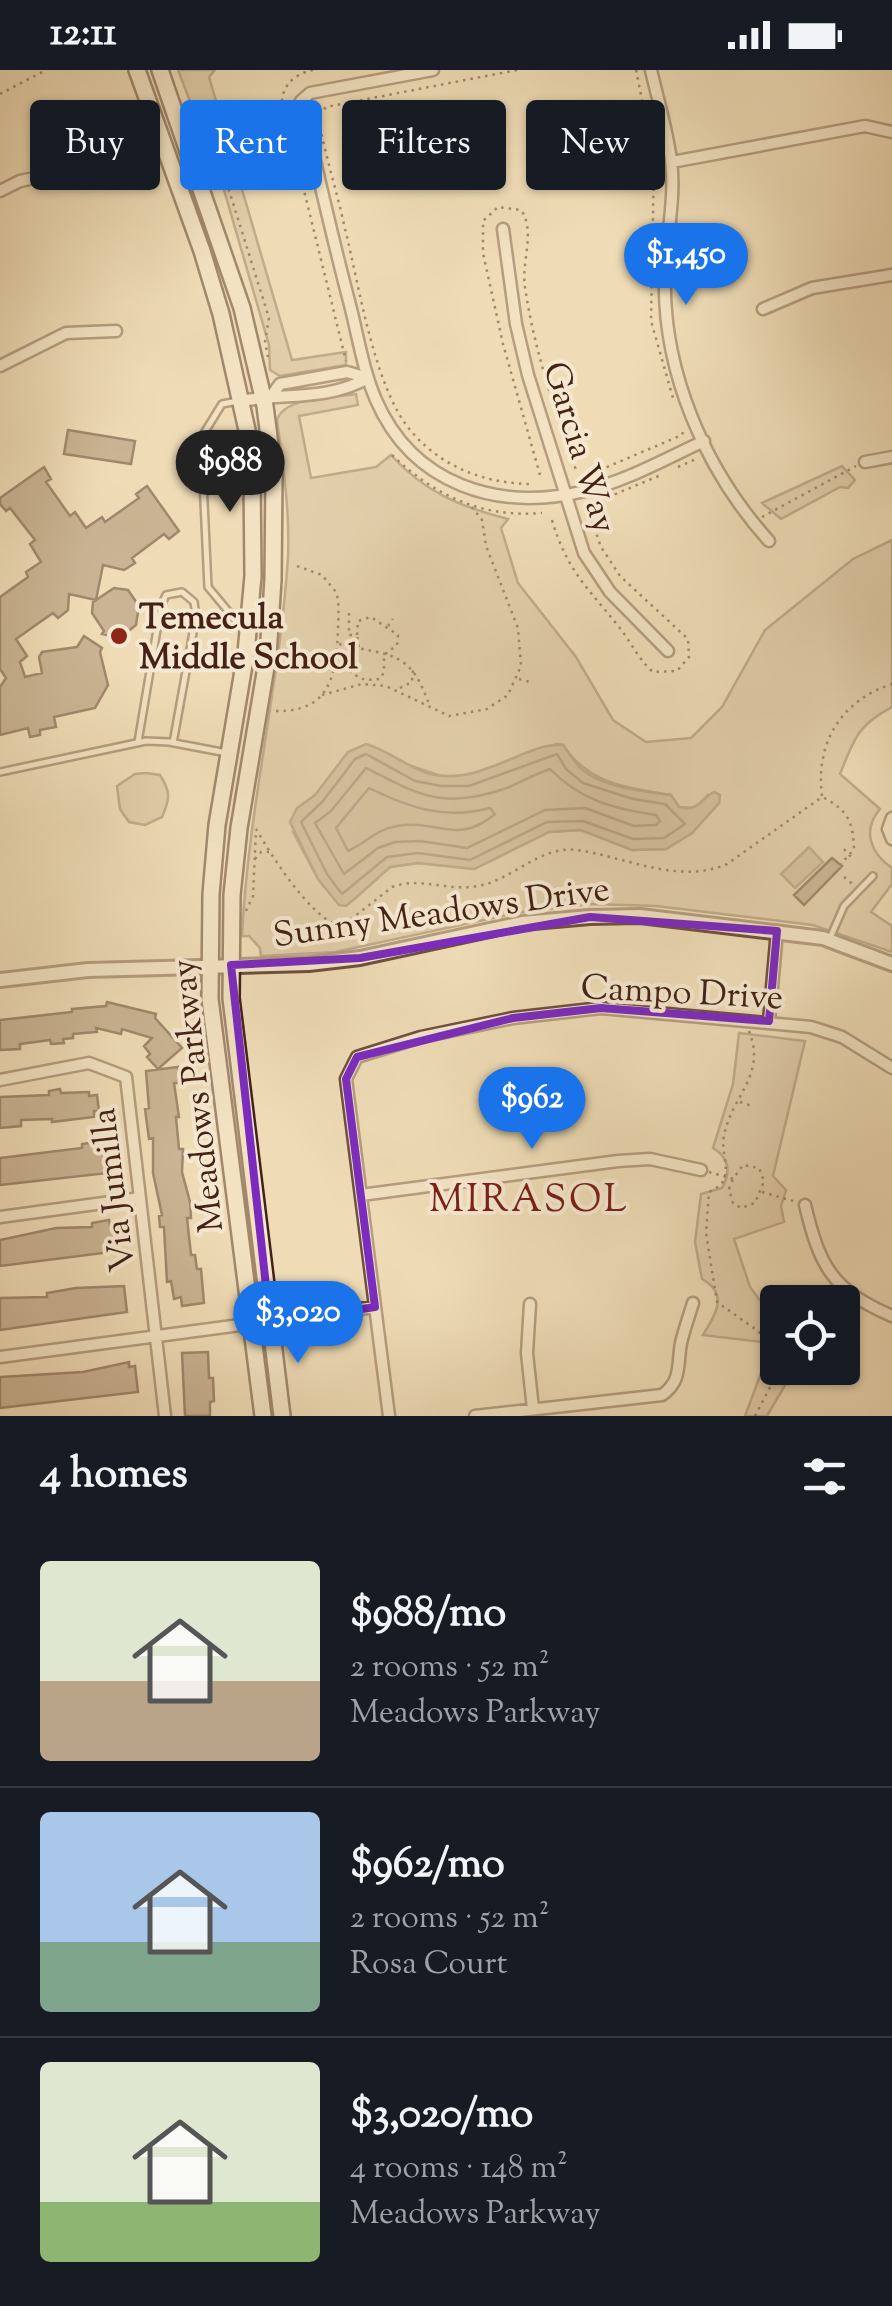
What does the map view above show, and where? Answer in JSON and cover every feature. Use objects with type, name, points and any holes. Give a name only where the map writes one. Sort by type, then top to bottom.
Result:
[{"type":"main road","name":"Meadows Parkway","points":[[136,70],[221,314],[241,400],[252,477],[253,576],[248,635],[218,825],[211,894],[210,966],[214,1034],[263,1416]]},
{"type":"main road","name":"Meadows Parkway","points":[[160,70],[222,244],[267,396],[274,476],[273,580],[268,656],[239,828],[232,895],[231,966],[235,1032],[282,1416]]},
{"type":"street","points":[[433,70],[310,93],[298,111],[309,135],[368,378],[392,429],[410,451],[452,483],[516,498],[565,494],[618,481],[704,441]]},
{"type":"street","points":[[652,70],[672,162],[665,276],[667,333],[679,382],[704,441],[741,510],[768,541]]},
{"type":"street","points":[[672,162],[866,126],[891,131]]},
{"type":"street","points":[[0,191],[30,179]]},
{"type":"street","name":"Garcia Way","points":[[502,229],[516,324],[584,553],[610,592],[668,651]]},
{"type":"street","points":[[764,308],[812,288],[892,275]]},
{"type":"street","points":[[0,366],[66,333],[116,331]]},
{"type":"street","points":[[241,400],[267,396],[280,384],[348,372],[368,378]]},
{"type":"street","points":[[866,462],[892,457]]},
{"type":"street","points":[[891,819],[888,829],[892,839]]},
{"type":"street","name":"Sunny Meadows Drive","points":[[0,980],[88,970],[309,964],[360,958],[522,924],[640,916],[829,940],[892,964]]},
{"type":"street","points":[[770,1022],[777,931]]},
{"type":"street","name":"Campo Drive","points":[[361,1196],[346,1079],[350,1067],[357,1056],[420,1037],[558,1012],[631,1009],[811,1028],[842,1037],[892,1068]]},
{"type":"street","name":"Via Jumilla","points":[[0,1080],[90,1062],[126,1077],[164,1416]]},
{"type":"street","points":[[389,1416],[361,1196],[634,1160],[650,1159],[701,1170]]},
{"type":"street","points":[[0,1217],[140,1198]]},
{"type":"street","points":[[805,1205],[816,1250],[829,1272],[848,1292],[892,1316]]},
{"type":"street","points":[[475,1416],[662,1394],[672,1388],[678,1374],[681,1344],[693,1303]]},
{"type":"street","points":[[530,1304],[526,1353],[533,1409]]},
{"type":"street","points":[[0,1357],[375,1307]]},
{"type":"lane","points":[[241,400],[222,404],[201,438],[208,587],[248,635]]},
{"type":"lane","points":[[138,742],[161,606],[166,596],[182,592],[194,602],[196,616],[173,743]]},
{"type":"lane","points":[[0,772],[138,742],[173,743],[230,754]]},
{"type":"lane","points":[[829,940],[837,917],[873,876]]},
{"type":"path","points":[[0,94],[46,70]]},
{"type":"path","points":[[313,70],[294,78],[282,91],[280,108],[346,358],[341,367]]},
{"type":"path","points":[[518,70],[326,106],[318,117],[383,377],[397,410],[428,448],[465,472],[504,484],[533,484]]},
{"type":"path","points":[[636,70],[654,160],[651,320],[673,399]]},
{"type":"path","points":[[229,190],[269,318],[265,342],[270,368]]},
{"type":"path","points":[[586,476],[682,435],[684,428]]},
{"type":"path","points":[[753,523],[866,462]]},
{"type":"path","points":[[276,711],[302,708],[322,695],[362,684],[397,689],[450,716],[486,710],[508,695],[521,666],[518,628],[495,571],[482,520],[472,506]]},
{"type":"path","points":[[482,520],[494,513]]},
{"type":"path","points":[[294,565],[312,569],[331,584],[339,599],[333,678],[322,695]]},
{"type":"path","points":[[349,612],[349,635],[357,636]]},
{"type":"path","points":[[372,616],[398,635],[398,643],[384,655],[384,675],[380,679],[365,680],[348,668],[359,649],[357,636],[356,626],[363,618],[372,616]]},
{"type":"path","points":[[388,628],[393,618]]},
{"type":"path","points":[[338,620],[349,620]]},
{"type":"path","points":[[337,644],[406,662],[419,676],[434,710]]},
{"type":"path","points":[[397,689],[412,682],[412,668]]},
{"type":"path","points":[[333,678],[340,689]]},
{"type":"path","points":[[518,678],[530,682]]},
{"type":"path","points":[[822,798],[821,773],[838,720],[857,699],[892,684]]},
{"type":"path","points":[[246,923],[246,910],[253,896],[256,829],[269,852],[318,913],[337,925],[345,924],[402,884],[482,886],[555,850],[579,850],[691,873],[710,871],[822,798]]},
{"type":"path","points":[[822,798],[853,824],[852,857],[840,864]]},
{"type":"path","points":[[844,849],[852,857]]},
{"type":"path","points":[[255,861],[261,852],[269,852]]},
{"type":"path","points":[[844,877],[858,889]]},
{"type":"path","points":[[750,1020],[749,1034],[756,1049],[754,1062],[724,1132],[725,1177],[708,1192],[706,1233],[717,1302],[760,1333]]},
{"type":"path","points":[[738,1102],[752,1106]]},
{"type":"path","points":[[753,1164],[762,1172],[761,1192],[752,1206],[736,1206],[729,1194],[739,1168],[753,1164]]},
{"type":"path","points":[[701,1170],[732,1179]]},
{"type":"path","points":[[761,1192],[805,1205]]},
{"type":"path","points":[[756,1416],[772,1385]]},
{"type":"highlighted area","points":[[590,917],[777,931],[769,1021],[601,1008],[513,1018],[357,1057],[346,1079],[375,1307],[270,1323],[231,965],[360,958]]},
{"type":"shaded area","points":[[178,70],[215,70],[209,77],[216,100],[190,100]]},
{"type":"shaded area","points":[[224,190],[242,190],[292,360],[346,352],[346,365],[280,376],[270,370],[269,345]]},
{"type":"shaded area","points":[[356,394],[358,405],[299,416],[311,478],[376,467],[391,455],[417,479],[444,496],[508,519],[501,528],[518,583],[576,657],[613,720],[646,742],[691,738],[722,707],[765,630],[853,559],[892,540],[892,707],[858,734],[840,774],[880,809],[871,825],[871,841],[878,855],[892,868],[892,884],[871,912],[892,926],[892,952],[813,925],[656,906],[590,904],[522,912],[335,952],[261,956],[260,948],[249,936],[242,936],[288,557],[287,505],[277,420],[289,406],[299,402]],"holes":[[[563,745],[584,768],[610,782],[671,795],[679,807],[695,808],[708,795],[719,803],[692,833],[666,849],[632,850],[581,830],[549,832],[474,869],[418,863],[390,867],[352,901],[339,904],[318,879],[293,832],[304,803],[400,762],[441,776],[465,776]]]},
{"type":"shaded area","points":[[842,466],[855,480],[848,488],[840,487],[781,519],[762,503]]},
{"type":"shaded area","points":[[135,774],[160,775],[168,796],[162,817],[145,825],[129,822],[120,809],[117,786]]},
{"type":"shaded area","points":[[739,1033],[805,1041],[773,1176],[786,1190],[781,1206],[784,1222],[734,1239],[750,1287],[760,1301],[760,1342],[703,1335],[716,1312],[718,1298],[702,1279],[695,1242],[701,1194],[722,1188],[727,1176],[725,1161],[713,1148],[733,1084]]},
{"type":"shaded area","points":[[760,1376],[760,1385],[785,1385],[767,1416],[745,1416]]},
{"type":"water","points":[[366,744],[423,771],[444,776],[477,772],[536,749],[563,745],[581,768],[603,781],[671,795],[679,807],[695,807],[714,792],[720,795],[719,803],[692,833],[666,849],[632,850],[581,830],[549,832],[474,869],[418,863],[390,867],[346,906],[339,905],[318,879],[290,822],[297,808],[315,795],[348,752]]},
{"type":"water","points":[[809,847],[823,862],[795,888],[781,874]]},
{"type":"building","points":[[68,430],[135,441],[131,464],[64,454]]},
{"type":"building","points":[[44,467],[51,479],[46,482],[70,516],[75,512],[86,528],[102,517],[105,522],[139,498],[136,494],[147,486],[179,531],[169,539],[164,534],[132,558],[135,563],[124,570],[103,565],[96,600],[69,594],[68,610],[58,618],[53,613],[16,639],[27,656],[20,662],[25,677],[42,673],[42,652],[77,647],[84,636],[102,648],[108,685],[95,708],[54,717],[56,727],[40,730],[40,735],[30,737],[28,728],[0,735],[0,687],[6,678],[0,669],[0,597],[41,562],[30,544],[35,540],[10,508],[6,511],[0,504],[0,498]]},
{"type":"building","points":[[114,588],[128,590],[139,606],[136,625],[120,638],[102,634],[104,631],[92,613],[93,602]]},
{"type":"building","points":[[832,858],[842,866],[804,905],[794,895]]},
{"type":"building","points":[[107,1002],[156,1014],[155,1018],[182,1048],[158,1069],[147,1057],[150,1054],[144,1046],[152,1038],[122,1029],[121,1034],[96,1028],[97,1032],[73,1034],[73,1038],[63,1039],[64,1043],[51,1044],[50,1040],[0,1050],[0,1020],[72,1012],[106,1006]]},
{"type":"building","points":[[178,1067],[179,1083],[174,1083],[179,1149],[183,1149],[182,1172],[190,1202],[191,1218],[187,1218],[191,1255],[195,1255],[197,1269],[201,1269],[204,1303],[182,1306],[181,1297],[174,1299],[171,1281],[167,1282],[164,1227],[160,1227],[162,1215],[153,1173],[153,1138],[149,1139],[145,1109],[149,1108],[146,1071]]},
{"type":"building","points":[[60,1089],[61,1093],[97,1095],[99,1111],[94,1111],[94,1117],[52,1122],[21,1120],[21,1126],[0,1128],[0,1097],[49,1095],[49,1091]]},
{"type":"building","points":[[104,1141],[108,1173],[0,1185],[0,1158],[82,1148],[82,1144]]},
{"type":"building","points":[[109,1220],[110,1226],[115,1225],[119,1251],[0,1266],[0,1240],[56,1228],[92,1227],[92,1223]]},
{"type":"building","points":[[124,1286],[127,1312],[0,1330],[0,1298],[47,1297],[47,1293],[76,1288]]},
{"type":"building","points":[[208,1352],[214,1401],[210,1402],[210,1416],[185,1416],[182,1353]]},
{"type":"building","points":[[129,1362],[129,1367],[135,1366],[138,1392],[0,1408],[0,1377],[83,1372]]},
{"type":"place","name":"Temecula Middle School","points":[[119,636]]},
{"type":"district","name":"MIRASOL","points":[[529,1198]]}]
